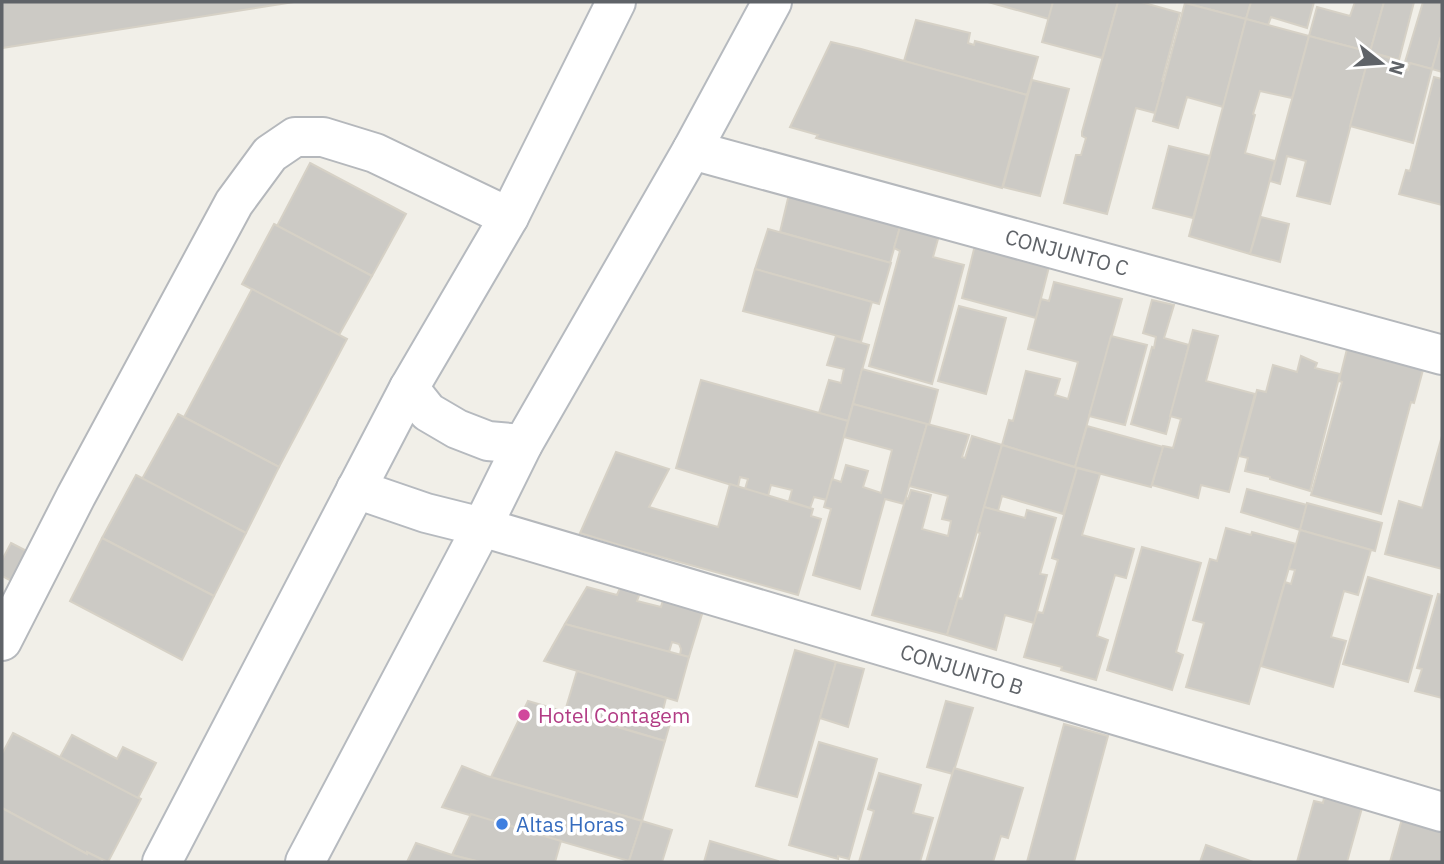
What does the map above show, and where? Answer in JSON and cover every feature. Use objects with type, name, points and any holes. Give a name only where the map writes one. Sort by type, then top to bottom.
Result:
[{"type":"street","points":[[162,862],[409,388],[509,217],[616,2]]},
{"type":"street","points":[[305,862],[523,444],[692,150],[772,2]]},
{"type":"street","points":[[2,642],[83,484],[234,203],[270,154],[295,137],[323,136],[375,153],[509,217]]},
{"type":"street","name":"CONJUNTO C","points":[[692,150],[1442,355]]},
{"type":"street","points":[[409,388],[428,412],[457,429],[488,440],[523,444]]},
{"type":"street","name":"CONJUNTO B","points":[[356,489],[426,513],[482,527],[1442,812]]},
{"type":"building","points":[[2,2],[294,2],[2,48]]},
{"type":"building","points":[[988,2],[1053,2],[1049,19]]},
{"type":"building","points":[[1053,2],[1118,2],[1102,58],[1042,42]]},
{"type":"building","points":[[1118,2],[1141,2],[1180,13],[1155,113],[1136,108],[1107,214],[1064,203],[1076,155],[1081,155],[1086,138],[1082,136],[1082,132]]},
{"type":"building","points":[[1185,2],[1251,2],[1246,19]]},
{"type":"building","points":[[1251,2],[1314,2],[1307,28],[1271,17],[1268,25],[1246,19]]},
{"type":"building","points":[[1355,2],[1384,2],[1370,52],[1309,36],[1317,7],[1350,16]]},
{"type":"building","points":[[1384,2],[1414,2],[1399,60],[1370,52]]},
{"type":"building","points":[[1423,2],[1442,2],[1442,33],[1432,69],[1405,62]]},
{"type":"building","points":[[1185,3],[1246,19],[1223,107],[1187,97],[1178,128],[1153,121]]},
{"type":"building","points":[[1246,19],[1309,36],[1292,98],[1260,91],[1253,114],[1255,115],[1245,153],[1275,161],[1250,254],[1189,236]]},
{"type":"building","points":[[916,20],[970,33],[968,43],[974,45],[975,41],[1038,57],[1027,95],[904,61]]},
{"type":"building","points":[[1442,33],[1442,72],[1432,69]]},
{"type":"building","points":[[1309,36],[1370,52],[1330,204],[1297,196],[1306,161],[1287,156],[1280,184],[1270,181]]},
{"type":"building","points":[[831,42],[1027,95],[1002,188],[816,138],[818,135],[790,127]]},
{"type":"building","points":[[1370,52],[1396,60],[1395,67],[1408,70],[1410,63],[1432,69],[1413,143],[1350,126]]},
{"type":"building","points":[[1434,77],[1442,79],[1442,205],[1399,194],[1406,170],[1410,171]]},
{"type":"building","points":[[1032,80],[1069,89],[1040,196],[1003,187]]},
{"type":"building","points":[[1169,146],[1210,156],[1193,218],[1153,208]]},
{"type":"building","points":[[310,163],[406,214],[372,276],[277,226]]},
{"type":"building","points":[[790,190],[902,220],[890,263],[780,232]]},
{"type":"building","points":[[1261,217],[1289,224],[1280,262],[1250,254]]},
{"type":"building","points":[[902,220],[941,228],[933,257],[964,265],[932,384],[869,366],[900,251],[894,248]]},
{"type":"building","points":[[274,224],[372,276],[339,335],[242,284]]},
{"type":"building","points":[[768,229],[891,263],[879,304],[755,269]]},
{"type":"building","points":[[976,241],[1050,263],[1036,318],[962,298]]},
{"type":"building","points":[[755,269],[872,302],[861,342],[743,311]]},
{"type":"building","points":[[1054,282],[1122,299],[1075,467],[1002,445],[1009,420],[1013,421],[1026,371],[1060,379],[1055,395],[1068,399],[1078,362],[1028,349],[1041,299],[1049,301]]},
{"type":"building","points":[[252,289],[347,339],[279,467],[184,417]]},
{"type":"building","points":[[1152,300],[1174,305],[1164,338],[1189,345],[1166,434],[1131,424],[1156,337],[1143,333]]},
{"type":"building","points":[[959,306],[1006,318],[986,394],[938,381]]},
{"type":"building","points":[[1193,330],[1218,336],[1206,381],[1255,394],[1229,492],[1201,485],[1198,498],[1152,485],[1163,446],[1173,448],[1181,419],[1170,416]]},
{"type":"building","points":[[836,336],[869,345],[848,421],[819,413],[829,380],[841,383],[844,369],[827,365]]},
{"type":"building","points":[[1111,336],[1147,345],[1125,425],[1089,416]]},
{"type":"building","points":[[1347,349],[1423,370],[1414,403],[1411,402],[1381,514],[1311,495],[1342,382],[1339,381]]},
{"type":"building","points":[[1301,356],[1317,363],[1315,368],[1340,374],[1310,491],[1245,471],[1248,458],[1239,456],[1257,390],[1266,392],[1273,365],[1297,372]]},
{"type":"building","points":[[862,369],[938,390],[929,425],[853,404]]},
{"type":"building","points":[[701,380],[848,421],[827,500],[814,497],[810,508],[789,501],[792,490],[771,485],[768,496],[745,489],[748,479],[740,477],[738,487],[676,468]]},
{"type":"building","points":[[853,404],[927,424],[904,504],[885,499],[860,589],[813,575],[831,509],[824,507],[832,479],[841,482],[846,465],[868,471],[863,487],[881,493],[892,450],[844,437]]},
{"type":"building","points":[[178,414],[279,467],[246,533],[142,479]]},
{"type":"building","points":[[927,424],[969,435],[962,457],[965,458],[972,436],[1002,445],[947,635],[872,615],[904,504],[911,490],[931,495],[922,529],[948,536],[951,521],[942,519],[948,496],[909,486]]},
{"type":"building","points":[[1087,426],[1163,447],[1151,487],[1075,467]]},
{"type":"building","points":[[1442,436],[1442,569],[1385,554],[1399,501],[1422,508]]},
{"type":"building","points":[[1002,445],[1077,468],[1063,514],[1002,496],[998,511],[984,507]]},
{"type":"building","points":[[616,452],[669,469],[649,507],[718,527],[730,484],[813,509],[811,516],[821,519],[798,595],[580,533]]},
{"type":"building","points":[[1077,468],[1100,474],[1082,535],[1134,549],[1126,578],[1115,575],[1097,636],[1108,640],[1096,680],[1024,657],[1037,612],[1043,613],[1058,560],[1052,558]]},
{"type":"building","points":[[136,475],[246,533],[214,596],[102,538]]},
{"type":"building","points":[[1247,489],[1307,505],[1300,530],[1241,512]]},
{"type":"building","points":[[1307,503],[1382,523],[1375,551],[1300,530]]},
{"type":"building","points":[[984,507],[1025,518],[1027,510],[1056,518],[1040,574],[1047,575],[1034,623],[1005,615],[996,650],[947,635],[958,598],[962,599],[980,533],[977,532]]},
{"type":"building","points":[[1226,528],[1296,544],[1249,704],[1186,687],[1204,623],[1193,620],[1210,559],[1217,561]]},
{"type":"building","points":[[1300,530],[1371,550],[1358,595],[1344,591],[1331,637],[1346,641],[1333,687],[1261,666],[1285,582],[1291,584],[1295,570],[1289,569]]},
{"type":"building","points":[[102,538],[214,596],[182,660],[70,601]]},
{"type":"building","points":[[11,543],[42,559],[26,589],[2,576],[2,560]]},
{"type":"building","points":[[1142,547],[1201,563],[1176,652],[1183,655],[1172,690],[1107,670]]},
{"type":"building","points":[[1368,577],[1432,596],[1408,682],[1343,664]]},
{"type":"building","points":[[587,587],[617,595],[620,588],[640,593],[637,601],[661,607],[663,600],[703,611],[689,657],[680,655],[679,644],[672,642],[669,652],[565,624]]},
{"type":"building","points":[[1438,594],[1442,595],[1442,698],[1415,691],[1422,669],[1417,668]]},
{"type":"building","points":[[565,624],[689,657],[677,701],[544,661]]},
{"type":"building","points":[[795,650],[836,662],[797,797],[756,786]]},
{"type":"building","points":[[836,662],[864,669],[848,727],[820,718]]},
{"type":"building","points":[[577,671],[666,698],[663,710],[673,713],[665,741],[565,711]]},
{"type":"building","points":[[528,701],[665,741],[642,821],[491,777]]},
{"type":"building","points":[[946,701],[973,708],[953,774],[927,767]]},
{"type":"building","points":[[1064,724],[1108,736],[1074,862],[1027,862]]},
{"type":"building","points":[[13,733],[141,799],[108,862],[87,854],[2,808],[2,754]]},
{"type":"building","points":[[72,735],[117,759],[123,747],[156,763],[138,798],[60,757]]},
{"type":"building","points":[[819,742],[877,759],[849,859],[838,856],[838,859],[789,845]]},
{"type":"building","points":[[462,766],[487,776],[642,821],[629,861],[442,807]]},
{"type":"building","points":[[954,768],[1023,788],[1008,838],[1001,836],[993,862],[926,862]]},
{"type":"building","points":[[879,773],[921,785],[913,813],[933,818],[920,862],[859,862],[874,811],[868,809]]},
{"type":"building","points":[[1324,798],[1362,808],[1347,862],[1297,862],[1314,801],[1323,803]]},
{"type":"building","points":[[2,808],[101,859],[100,862],[2,862]]},
{"type":"building","points":[[471,814],[561,841],[555,862],[480,862],[452,855]]},
{"type":"building","points":[[1402,819],[1442,830],[1442,862],[1390,862]]},
{"type":"building","points":[[642,821],[672,830],[662,862],[629,861]]},
{"type":"building","points":[[710,841],[778,861],[778,862],[704,862]]},
{"type":"building","points":[[416,843],[452,855],[480,862],[407,862]]},
{"type":"building","points":[[1206,845],[1253,862],[1200,862]]},
{"type":"place","name":"Hotel Contagem","points":[[524,715]]},
{"type":"place","name":"Altas Horas","points":[[502,824]]}]
